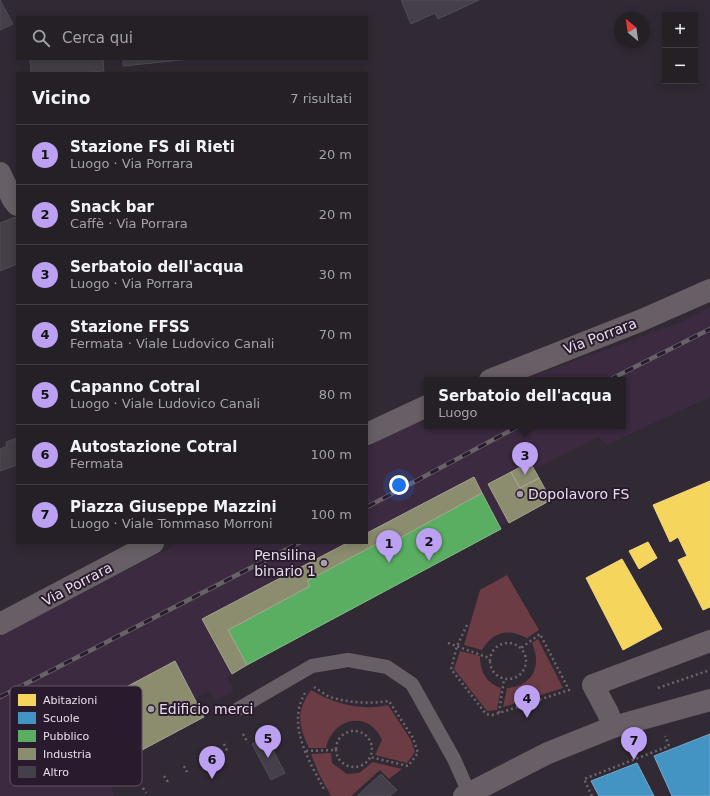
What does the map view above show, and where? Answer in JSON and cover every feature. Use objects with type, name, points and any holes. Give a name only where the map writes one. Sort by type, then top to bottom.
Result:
[{"type":"street","points":[[0,172],[16,204]]},
{"type":"street","name":"Via Porrara","points":[[498,377],[642,320],[710,290]]},
{"type":"street","points":[[368,434],[424,407]]},
{"type":"street","name":"Via Porrara","points":[[0,624],[151,544]]},
{"type":"street","points":[[612,726],[608,713],[593,685],[710,641]]},
{"type":"street","points":[[466,795],[548,753],[612,726],[710,700]]},
{"type":"lane","points":[[238,709],[312,666],[348,660],[387,667],[412,684],[454,759],[466,795]]},
{"type":"path","points":[[467,625],[457,646],[451,669],[486,714],[492,715],[570,690],[540,634],[521,648]]},
{"type":"path","points":[[448,643],[489,658]]},
{"type":"path","points":[[514,643],[521,648],[526,656],[526,665],[521,673],[514,679],[504,679],[492,672],[489,665],[489,658],[493,650],[499,645],[514,643]]},
{"type":"path","points":[[499,713],[504,679]]},
{"type":"path","points":[[310,685],[329,696],[344,700],[374,703],[389,701],[414,738],[418,753],[408,766],[370,757]]},
{"type":"path","points":[[306,692],[298,710],[297,726],[306,751],[325,791]]},
{"type":"path","points":[[353,730],[361,732],[367,736],[371,742],[372,750],[370,757],[365,764],[358,767],[350,767],[343,764],[337,758],[335,750],[336,743],[340,736],[353,730]]},
{"type":"path","points":[[243,734],[248,743]]},
{"type":"path","points":[[224,744],[228,753]]},
{"type":"path","points":[[306,751],[335,750]]},
{"type":"path","points":[[202,756],[206,762]]},
{"type":"path","points":[[184,766],[187,772]]},
{"type":"path","points":[[164,776],[168,782]]},
{"type":"path","points":[[143,788],[146,793]]},
{"type":"shaded area","points":[[710,307],[710,397],[607,445],[598,437],[534,469],[551,500],[500,527],[501,529],[232,674],[227,678],[234,691],[215,701],[209,691],[195,699],[204,717],[142,750],[142,686],[10,686],[10,786],[112,786],[114,796],[0,796],[0,636],[177,544],[368,544],[368,446],[424,420],[424,429],[626,429],[626,377],[530,377],[681,322]]},
{"type":"shaded area","points":[[507,575],[539,630],[527,638],[508,632],[496,635],[482,650],[464,645],[480,590]]},
{"type":"shaded area","points":[[538,639],[563,688],[503,707],[507,688],[523,683],[529,679],[533,673],[536,659],[532,643]]},
{"type":"shaded area","points":[[460,651],[480,656],[481,667],[485,676],[491,683],[501,688],[497,710],[487,711],[454,669]]},
{"type":"shaded area","points":[[311,690],[329,699],[358,707],[378,707],[388,705],[411,740],[415,752],[407,763],[375,755],[382,740],[376,730],[369,724],[360,721],[352,721],[343,724],[336,729],[326,748],[309,748],[305,740],[300,718],[303,705]]},
{"type":"shaded area","points":[[331,753],[332,763],[347,774],[359,773],[373,762],[402,769],[389,779],[380,770],[351,796],[331,796],[319,774],[311,754]]},
{"type":"building: Abitazioni","points":[[710,481],[710,607],[703,610],[678,560],[687,556],[678,537],[670,542],[653,505]]},
{"type":"building: Abitazioni","points":[[648,542],[657,558],[639,569],[629,551]]},
{"type":"building: Abitazioni","points":[[622,559],[662,629],[623,650],[586,578]]},
{"type":"building: Scuole","points":[[710,734],[710,796],[672,796],[654,756]]},
{"type":"building: Scuole","points":[[637,763],[654,796],[599,796],[591,781]]},
{"type":"building: Pubblico","points":[[482,493],[501,529],[247,665],[228,630],[310,586],[307,581],[382,541],[385,546]]},
{"type":"building: Industria","points":[[530,462],[539,478],[520,488],[511,472]]},
{"type":"building: Industria","name":"Dopolavoro FS","points":[[511,472],[520,488],[539,478],[551,500],[509,523],[488,484]]},
{"type":"building: Industria","name":"Pensilina binario 1","points":[[474,477],[482,493],[385,546],[382,541],[307,581],[310,586],[228,630],[247,665],[232,674],[202,619],[345,544],[368,544],[368,532]]},
{"type":"building: Industria","name":"Edificio merci","points":[[175,661],[204,717],[142,750],[142,686],[128,686]]},
{"type":"building: Altro","points":[[0,0],[13,24],[0,30]]},
{"type":"building: Altro","points":[[401,0],[479,0],[438,19],[435,13],[411,24]]},
{"type":"building: Altro","points":[[30,60],[103,60],[104,71],[31,72]]},
{"type":"building: Altro","points":[[123,60],[181,60],[123,66]]},
{"type":"building: Altro","points":[[15,217],[16,219],[16,264],[0,271],[0,223]]},
{"type":"building: Altro","points":[[16,438],[16,465],[0,471],[0,449],[7,446],[6,442]]},
{"type":"building: Altro","points":[[266,737],[285,773],[271,780],[252,744]]},
{"type":"building: Altro","points":[[381,774],[397,790],[390,796],[358,796],[358,795]]},
{"type":"railway","points":[[615,377],[710,329]]},
{"type":"railway","points":[[368,506],[513,429]]},
{"type":"railway","points":[[21,686],[297,544]]},
{"type":"railway","points":[[0,697],[10,692]]},
{"type":"place","name":"Serbatoio dell'acqua","points":[[525,475]]},
{"type":"place","name":"Dopolavoro FS","points":[[520,494]]},
{"type":"place","name":"Snack bar","points":[[429,561]]},
{"type":"place","name":"Pensilina binario 1","points":[[324,563]]},
{"type":"place","name":"Stazione FS di Rieti","points":[[389,563]]},
{"type":"place","name":"Edificio merci","points":[[151,709]]},
{"type":"place","name":"Stazione FFSS","points":[[527,718]]},
{"type":"place","name":"Capanno Cotral","points":[[268,758]]},
{"type":"place","name":"Piazza Giuseppe Mazzini","points":[[634,760]]},
{"type":"place","name":"Autostazione Cotral","points":[[212,779]]}]
